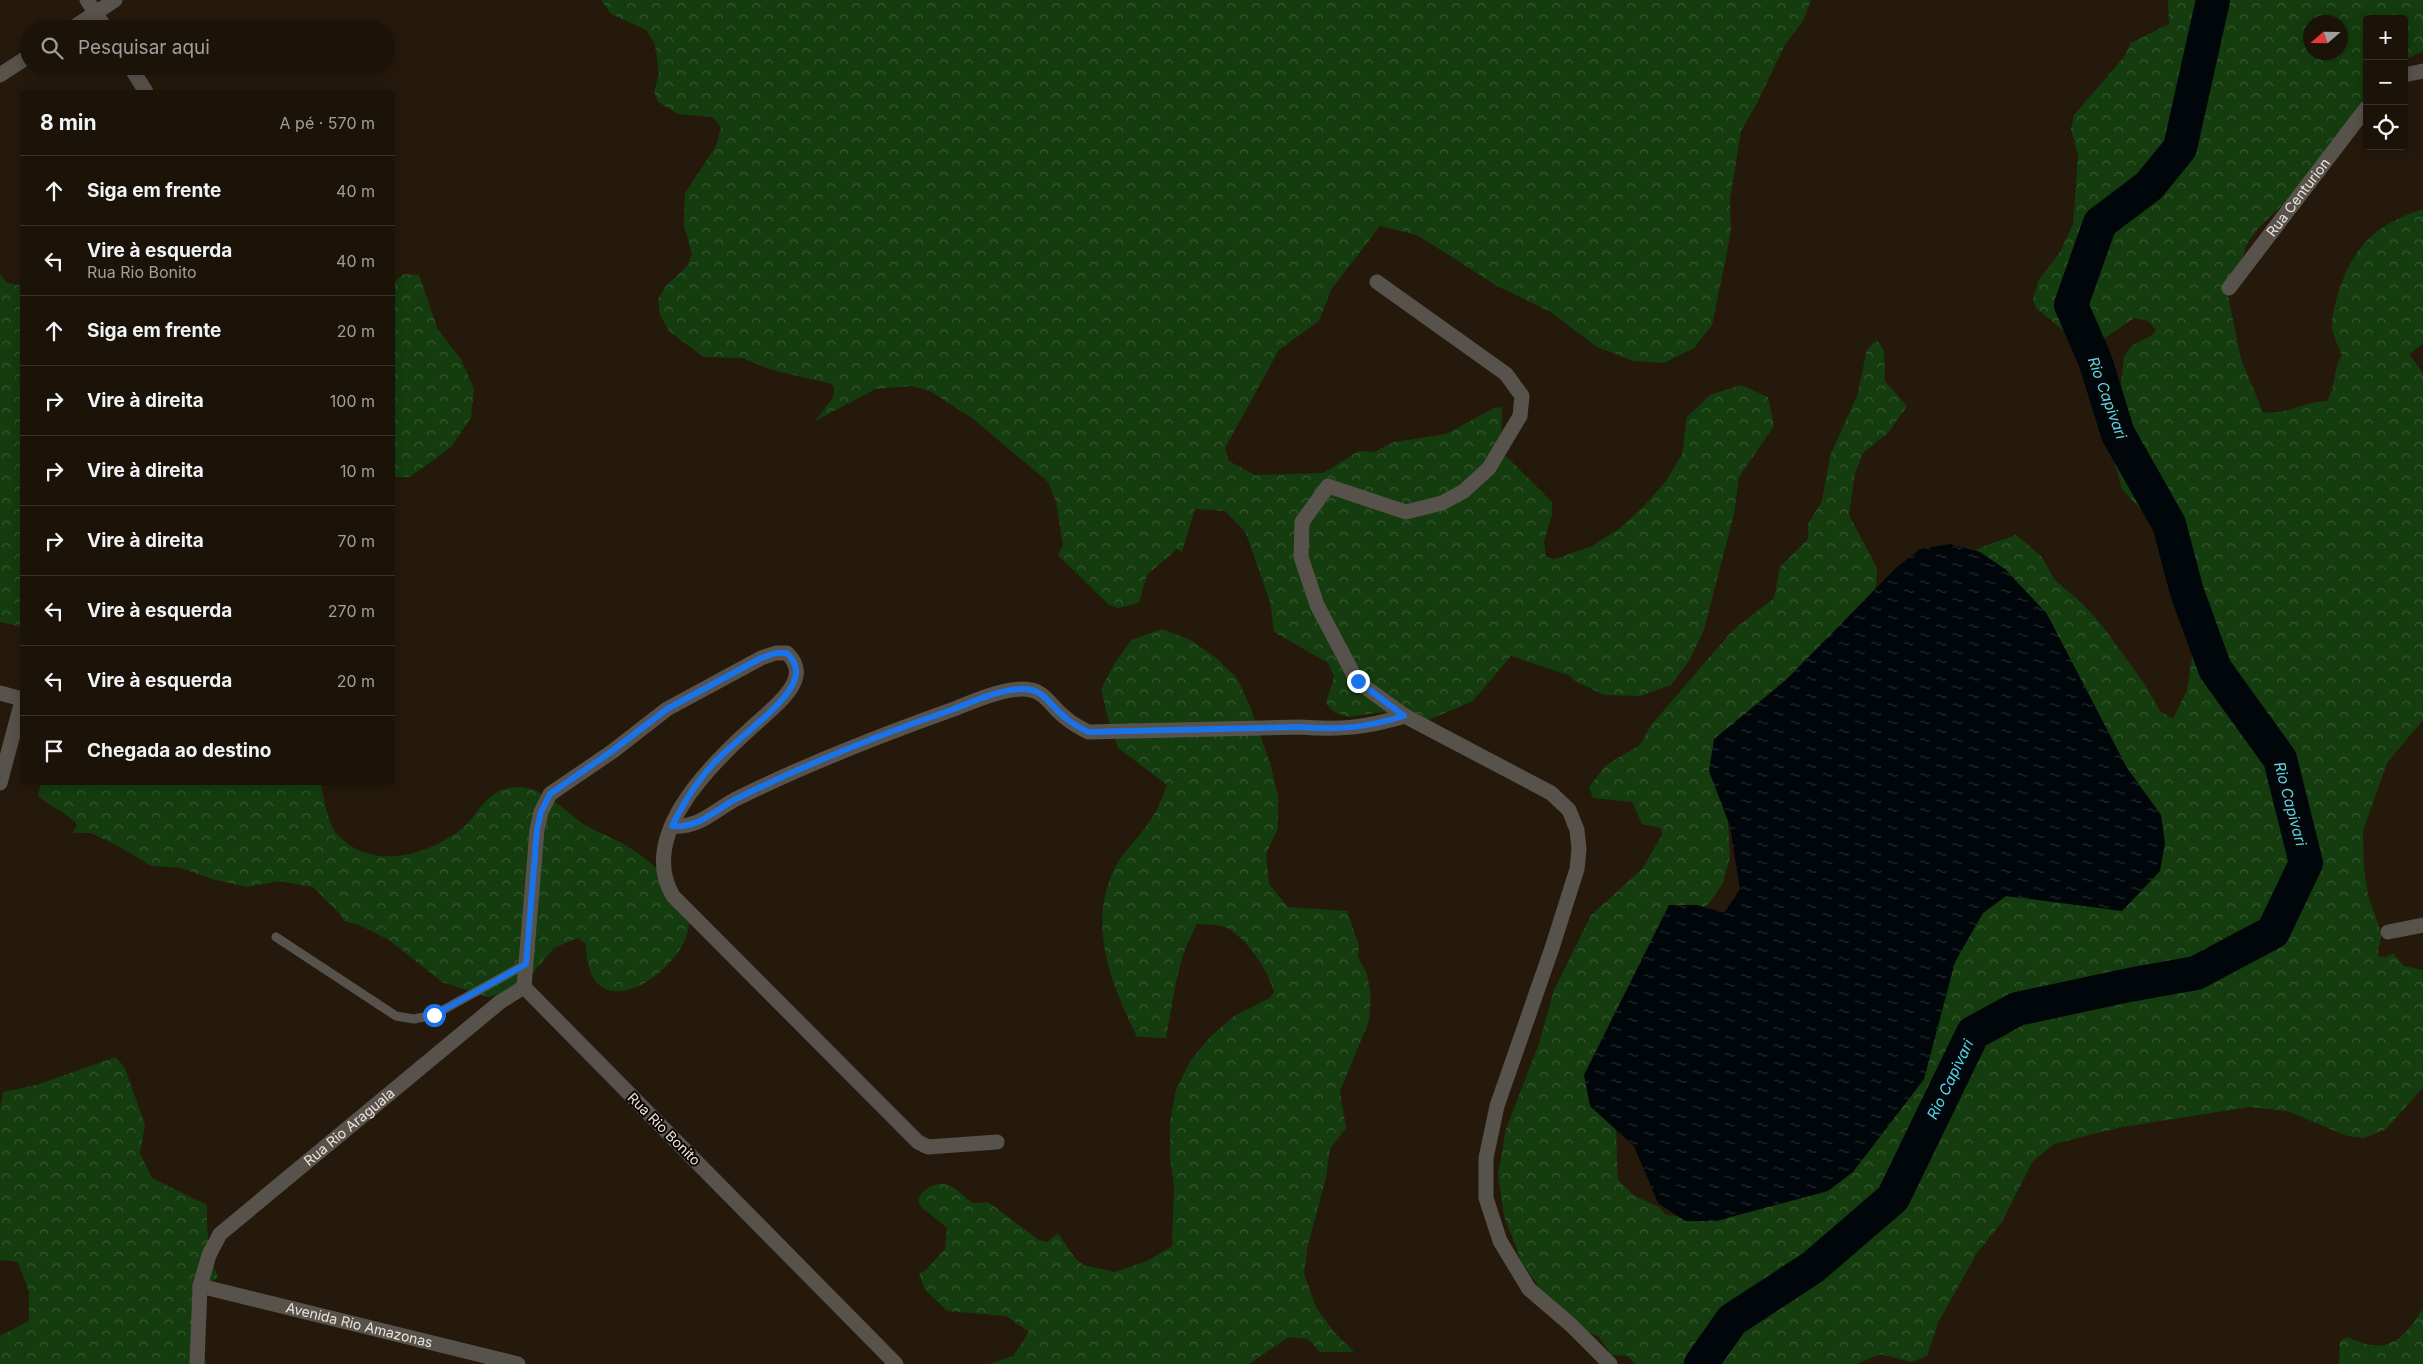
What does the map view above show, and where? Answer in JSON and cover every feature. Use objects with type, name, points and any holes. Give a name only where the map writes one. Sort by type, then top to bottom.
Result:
[{"type":"street","points":[[79,20],[91,6],[115,0]]},
{"type":"street","points":[[91,6],[100,20]]},
{"type":"street","points":[[0,75],[20,62]]},
{"type":"street","points":[[2408,74],[2423,71]]},
{"type":"street","points":[[136,75],[145,90]]},
{"type":"street","name":"Rua Centurion","points":[[2229,288],[2363,112]]},
{"type":"street","points":[[1377,282],[1506,374],[1522,396],[1520,416],[1489,468],[1464,491],[1442,503],[1406,512],[1328,486],[1302,522],[1301,557],[1317,606],[1358,681],[1404,716],[1551,793],[1569,810],[1577,830],[1579,849],[1572,886],[1497,1106],[1486,1158],[1486,1198],[1500,1241],[1528,1289],[1571,1325],[1610,1364]]},
{"type":"street","points":[[524,987],[539,821],[550,794],[612,751],[667,709],[761,658],[776,653],[787,653],[794,660],[796,668],[796,677],[792,686],[771,710],[720,756],[683,804],[664,846],[666,883],[674,896],[918,1142],[928,1147],[997,1142]]},
{"type":"street","points":[[672,826],[683,827],[696,824],[738,798],[813,763],[928,718],[1008,691],[1031,690],[1044,697],[1065,718],[1088,732],[1299,727],[1332,729],[1369,727],[1404,716]]},
{"type":"street","points":[[0,693],[20,699]]},
{"type":"street","points":[[0,783],[20,708]]},
{"type":"street","points":[[2388,932],[2423,924]]},
{"type":"street","name":"Rua Rio Araguala","points":[[198,1364],[200,1286],[209,1255],[220,1234],[232,1222],[500,1002],[524,987]]},
{"type":"street","name":"Rua Rio Bonito","points":[[524,987],[896,1364]]},
{"type":"street","name":"Avenida Rio Amazonas","points":[[200,1286],[518,1364]]},
{"type":"lane","points":[[276,937],[396,1016],[414,1019],[434,1015],[526,964]]},
{"type":"green space","points":[[601,0],[1811,0],[1803,21],[1785,45],[1741,131],[1730,200],[1731,230],[1712,325],[1694,348],[1664,363],[1633,361],[1597,347],[1549,311],[1497,286],[1417,235],[1380,226],[1331,290],[1319,321],[1279,350],[1225,448],[1229,461],[1255,475],[1323,473],[1359,451],[1374,452],[1394,442],[1446,434],[1494,408],[1502,407],[1501,451],[1552,502],[1552,515],[1544,542],[1546,557],[1555,559],[1592,546],[1620,528],[1644,506],[1666,481],[1682,454],[1687,417],[1710,395],[1741,385],[1768,397],[1774,426],[1739,477],[1734,514],[1704,630],[1689,661],[1671,685],[1640,696],[1604,695],[1573,680],[1571,676],[1511,656],[1473,701],[1428,720],[1382,712],[1349,717],[1335,713],[1326,703],[1334,677],[1328,663],[1274,632],[1270,602],[1246,533],[1225,511],[1195,509],[1182,552],[1177,549],[1147,575],[1139,603],[1118,608],[1109,605],[1058,555],[1063,545],[1056,502],[1048,482],[972,418],[930,391],[912,386],[876,389],[815,421],[832,399],[835,388],[832,384],[772,370],[742,358],[703,357],[669,331],[660,315],[658,299],[665,287],[687,266],[692,254],[684,226],[685,193],[716,146],[721,127],[712,117],[678,114],[658,102],[654,92],[659,73],[655,45],[646,30],[611,14]]},
{"type":"green space","points":[[2168,0],[2423,0],[2423,51],[2408,58],[2408,15],[2363,15],[2363,98],[2352,119],[2346,145],[2259,227],[2246,245],[2241,267],[2227,291],[2241,359],[2263,412],[2280,412],[2327,401],[2342,355],[2333,333],[2333,312],[2346,273],[2353,259],[2361,247],[2382,229],[2394,221],[2423,209],[2423,344],[2409,354],[2423,373],[2423,720],[2387,763],[2363,831],[2364,867],[2368,895],[2382,935],[2378,950],[2379,957],[2386,957],[2393,953],[2404,966],[2423,970],[2423,1088],[2386,1129],[2364,1138],[2347,1136],[2287,1111],[2249,1107],[2117,1128],[2054,1144],[2033,1161],[2002,1222],[1977,1253],[1938,1323],[1927,1356],[1911,1362],[1880,1354],[1857,1364],[1635,1364],[1628,1356],[1611,1355],[1599,1337],[1571,1324],[1543,1293],[1522,1263],[1504,1216],[1498,1174],[1506,1129],[1539,1043],[1554,990],[1591,915],[1642,869],[1662,835],[1661,828],[1642,824],[1632,802],[1593,798],[1589,787],[1606,765],[1640,745],[1651,725],[1733,630],[1774,598],[1780,567],[1808,539],[1808,524],[1822,501],[1830,456],[1858,393],[1867,349],[1877,340],[1884,351],[1885,381],[1907,406],[1888,433],[1864,452],[1855,473],[1849,515],[1877,568],[1876,587],[1843,629],[1757,705],[1725,766],[1730,857],[1723,883],[1710,902],[1646,960],[1604,1096],[1616,1131],[1618,1180],[1635,1196],[1659,1207],[1666,1215],[1723,1220],[1749,1206],[1959,560],[1984,546],[2016,535],[2041,556],[2055,580],[2081,602],[2101,624],[2146,686],[2160,711],[2173,719],[2187,690],[2198,621],[2189,574],[2172,543],[2122,489],[2113,457],[2124,357],[2132,345],[2151,336],[2156,330],[2148,321],[2134,318],[2096,344],[2081,345],[2036,308],[2033,300],[2038,281],[2060,252],[2073,224],[2078,155],[2071,129],[2074,115],[2124,57],[2131,43],[2169,24]]},
{"type":"green space","points":[[0,274],[6,282],[20,286],[20,627],[0,622]]},
{"type":"green space","points":[[404,274],[419,275],[438,330],[461,359],[474,389],[471,418],[450,448],[410,477],[395,477],[395,281]]},
{"type":"green space","points":[[1162,629],[1191,640],[1215,657],[1237,678],[1250,706],[1270,763],[1278,796],[1278,828],[1266,854],[1269,884],[1288,907],[1347,911],[1359,946],[1358,957],[1367,974],[1371,997],[1369,1021],[1340,1091],[1346,1128],[1330,1149],[1326,1178],[1308,1245],[1304,1274],[1316,1307],[1334,1332],[1354,1352],[1320,1352],[1308,1339],[1289,1337],[1249,1364],[989,1364],[1013,1356],[1029,1332],[1006,1316],[947,1311],[925,1290],[919,1273],[925,1271],[945,1249],[947,1228],[921,1207],[918,1200],[922,1193],[929,1187],[937,1184],[948,1185],[972,1203],[988,1202],[1039,1240],[1047,1242],[1058,1233],[1074,1257],[1083,1265],[1115,1272],[1147,1261],[1172,1246],[1174,1186],[1170,1157],[1170,1122],[1176,1090],[1190,1061],[1211,1036],[1234,1016],[1270,998],[1274,992],[1267,974],[1257,957],[1237,935],[1222,926],[1197,924],[1185,949],[1177,977],[1166,1038],[1137,1037],[1110,973],[1102,928],[1103,906],[1108,884],[1118,862],[1155,813],[1167,785],[1118,748],[1108,719],[1101,689],[1114,664],[1131,640]]},
{"type":"green space","points":[[40,785],[321,785],[328,816],[336,833],[349,845],[364,852],[380,856],[396,856],[429,848],[445,840],[466,825],[484,803],[497,792],[506,788],[528,788],[549,797],[584,824],[628,847],[651,863],[663,876],[685,910],[688,917],[687,935],[677,954],[661,971],[642,984],[622,991],[604,988],[591,973],[586,944],[578,938],[554,948],[518,990],[488,997],[442,982],[389,940],[359,925],[344,921],[340,914],[313,887],[280,881],[247,887],[215,880],[181,868],[151,866],[120,847],[91,833],[73,833],[77,825],[74,821],[38,796]]},
{"type":"green space","points":[[116,1057],[125,1068],[145,1125],[140,1153],[152,1178],[207,1205],[210,1251],[218,1277],[200,1292],[202,1351],[207,1364],[0,1364],[0,1336],[29,1321],[29,1292],[18,1262],[0,1260],[0,1110],[3,1092],[36,1085]]},
{"type":"green space","points":[[2423,1308],[2423,1364],[2339,1364],[2340,1341],[2348,1337],[2361,1343],[2373,1345],[2383,1345],[2392,1342],[2408,1330]]},
{"type":"water","points":[[1950,544],[1980,552],[2005,569],[2047,614],[2127,768],[2161,815],[2165,843],[2160,871],[2122,911],[2006,896],[1983,913],[1955,962],[1924,1079],[1853,1172],[1828,1191],[1716,1221],[1685,1221],[1658,1203],[1634,1146],[1590,1106],[1584,1075],[1669,905],[1697,905],[1724,913],[1740,889],[1730,826],[1709,771],[1714,739],[1786,680],[1896,568],[1920,549]]},
{"type":"waterway","name":"Rio Capivari","points":[[1701,1364],[1732,1320],[1813,1267],[1893,1198],[1973,1033],[2017,1009],[2196,973],[2273,932],[2306,863],[2280,759],[2215,669],[2187,592],[2169,524],[2118,434],[2095,360],[2071,305],[2100,223],[2149,186],[2180,148],[2213,0]]},
{"type":"route","points":[[434,1015],[526,964],[537,830],[541,812],[550,794],[612,751],[667,709],[761,658],[776,653],[787,653],[794,660],[796,668],[796,677],[792,686],[771,710],[720,756],[683,804],[672,826],[683,827],[696,824],[738,798],[813,763],[928,718],[1008,691],[1031,690],[1044,697],[1065,718],[1088,732],[1299,727],[1332,729],[1369,727],[1404,716],[1358,681]]}]
